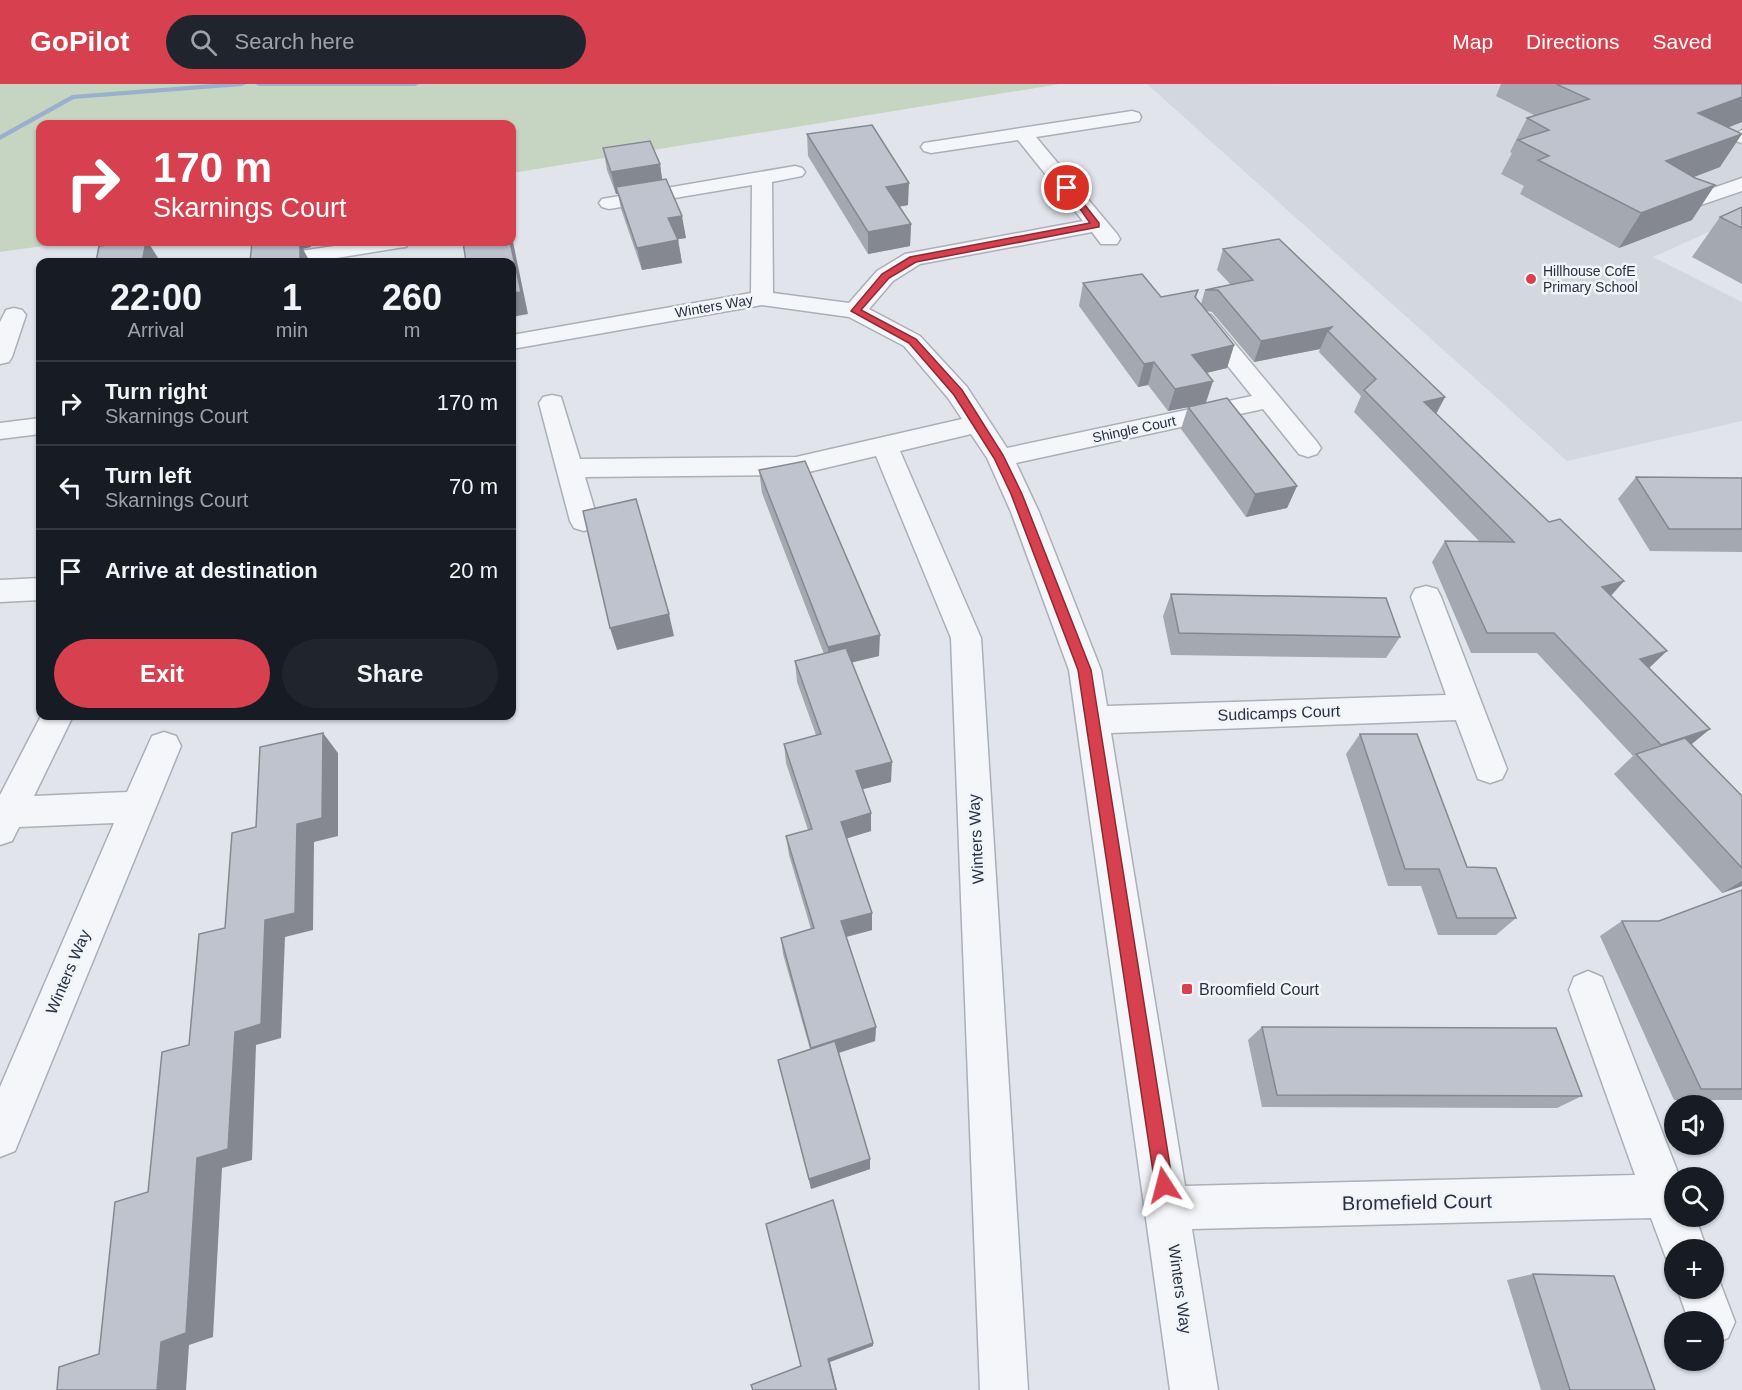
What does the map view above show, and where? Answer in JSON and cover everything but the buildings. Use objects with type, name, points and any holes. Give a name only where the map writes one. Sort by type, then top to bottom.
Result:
[{"type":"street","points":[[932,147],[1132,117]]},
{"type":"street","points":[[855,311],[885,276],[914,259],[1103,233],[1023,133]]},
{"type":"street","points":[[609,203],[795,172]]},
{"type":"street","points":[[762,178],[762,298]]},
{"type":"street","points":[[1680,206],[1742,184]]},
{"type":"street","points":[[324,258],[374,254],[390,246]]},
{"type":"street","name":"Winters Way","points":[[516,341],[762,298],[855,311],[912,341],[958,393],[1000,458],[1025,512],[1085,670],[1194,1390]]},
{"type":"street","points":[[0,357],[15,315]]},
{"type":"street","points":[[1202,318],[1308,448]]},
{"type":"street","name":"Shingle Court","points":[[1000,458],[1269,400]]},
{"type":"street","points":[[552,403],[584,521]]},
{"type":"street","points":[[569,468],[796,466],[978,424]]},
{"type":"street","points":[[0,431],[36,426]]},
{"type":"street","name":"Winters Way","points":[[885,447],[966,638],[1004,1390]]},
{"type":"street","points":[[0,591],[36,589]]},
{"type":"street","points":[[1426,597],[1490,769]]},
{"type":"street","name":"Sudicamps Court","points":[[1092,720],[1467,707]]},
{"type":"street","points":[[5,821],[55,720]]},
{"type":"street","name":"Winters Way","points":[[0,1136],[136,807],[164,746]]},
{"type":"street","points":[[5,821],[136,807]]},
{"type":"street","points":[[1588,990],[1664,1193]]},
{"type":"street","name":"Bromefield Court","points":[[1168,1208],[1664,1196]]},
{"type":"shaded area","name":"Hillhouse CofE Primary School","points":[[1147,84],[1742,85],[1742,217],[1653,257],[1742,302],[1742,421],[1567,461]]},
{"type":"green space","points":[[0,84],[1060,84],[516,172],[516,120],[36,120],[36,246],[43,246],[0,252]]},
{"type":"waterway","points":[[0,138],[72,97],[242,84]]},
{"type":"waterway","points":[[259,84],[415,84]]},
{"type":"place","name":"Hillhouse CofE Primary School","points":[[1531,279]]},
{"type":"place","name":"Broomfield Court","points":[[1187,989]]},
{"type":"route","points":[[1067,188],[1096,225],[914,259],[885,276],[855,311],[912,341],[958,393],[1000,458],[1025,512],[1085,670],[1164,1185]]}]
